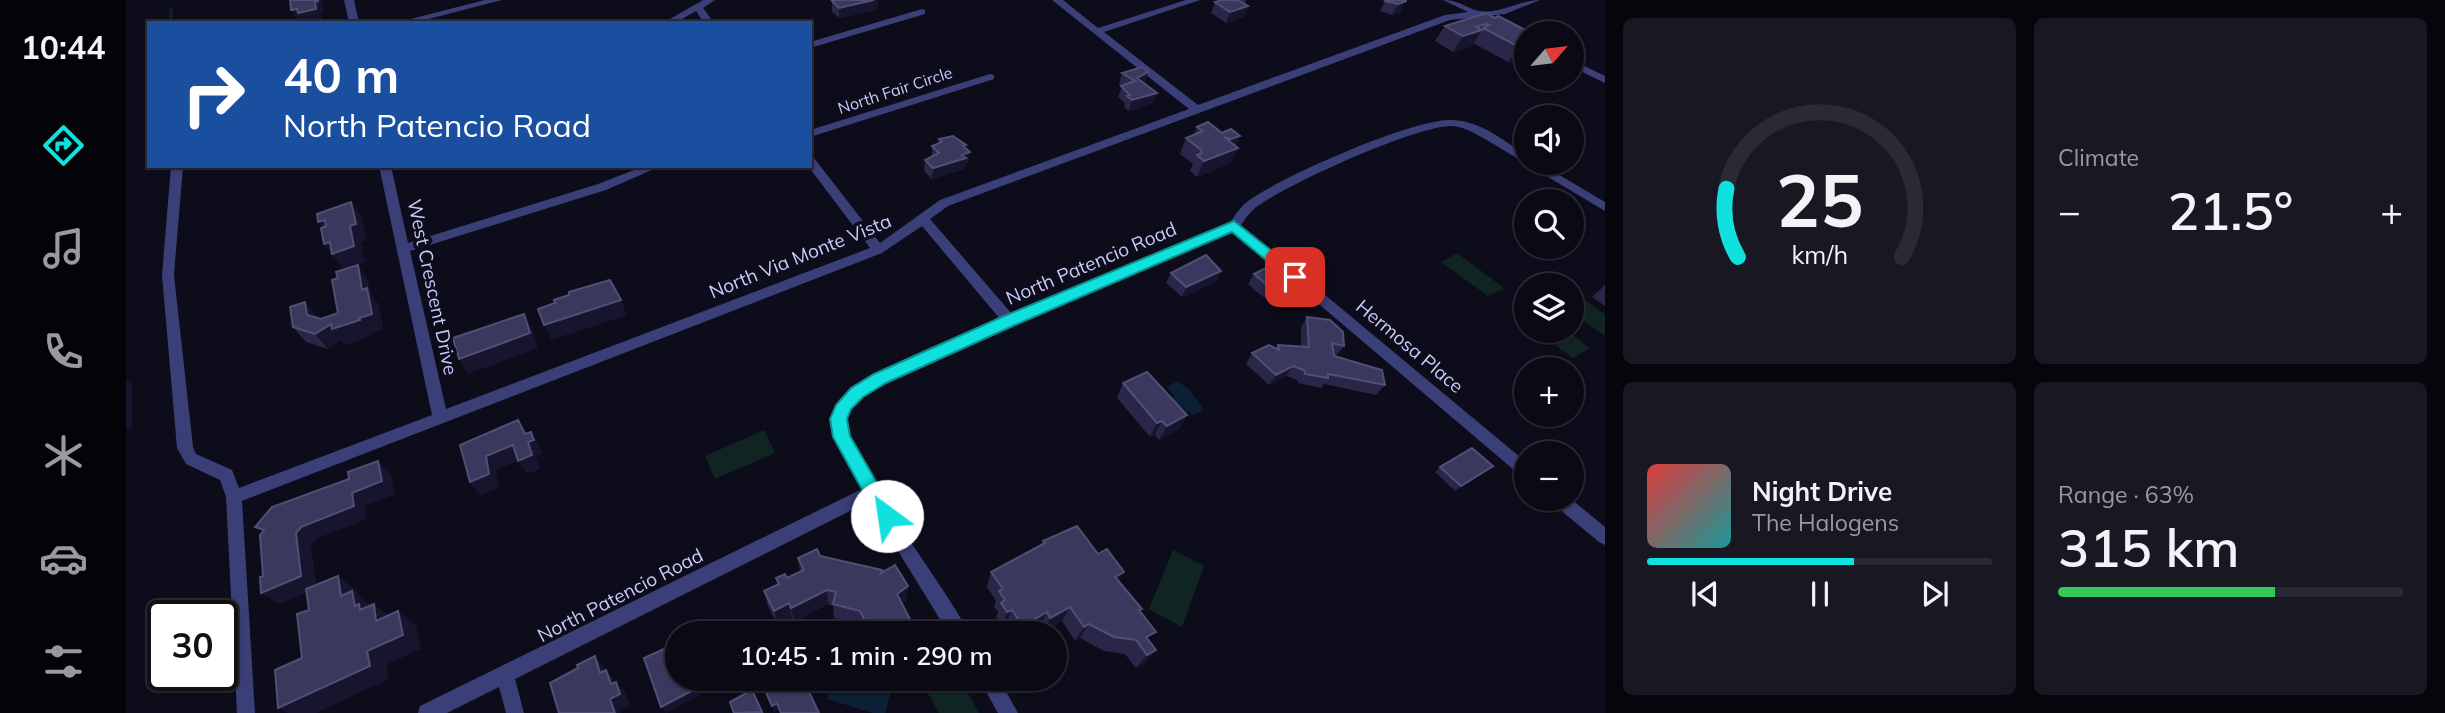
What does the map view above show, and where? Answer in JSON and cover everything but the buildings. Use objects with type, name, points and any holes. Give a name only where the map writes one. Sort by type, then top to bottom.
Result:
[{"type":"street","points":[[349,0],[354,21]]},
{"type":"street","points":[[408,21],[497,0]]},
{"type":"street","points":[[671,21],[710,0]]},
{"type":"street","points":[[1057,0],[1196,109]]},
{"type":"street","points":[[1097,31],[1195,0]]},
{"type":"street","points":[[1448,0],[1500,25]]},
{"type":"street","name":"North Via Monte Vista","points":[[234,497],[878,250],[910,231],[922,218],[944,203],[1448,17],[1505,11],[1535,0]]},
{"type":"street","points":[[696,6],[707,21]]},
{"type":"street","points":[[812,44],[922,12]]},
{"type":"street","points":[[1584,69],[1605,80]]},
{"type":"street","name":"North Fair Circle","points":[[812,133],[990,77]]},
{"type":"street","name":"North Patencio Road","points":[[427,713],[872,492],[841,437],[839,419],[844,405],[857,392],[880,379],[1009,320],[1234,226],[1249,206],[1276,189],[1425,126],[1452,123],[1473,128],[1514,153]]},
{"type":"street","points":[[812,164],[878,250]]},
{"type":"street","points":[[177,168],[168,275],[185,447],[191,458],[226,475],[234,497],[246,713]]},
{"type":"street","name":"West Crescent Drive","points":[[385,168],[440,416]]},
{"type":"street","points":[[403,249],[602,187],[650,168]]},
{"type":"street","points":[[1551,175],[1605,208]]},
{"type":"street","points":[[922,218],[1009,320]]},
{"type":"street","name":"Hermosa Place","points":[[1234,226],[1514,461]]},
{"type":"street","points":[[872,492],[952,621]]},
{"type":"street","points":[[1574,511],[1605,537]]},
{"type":"street","points":[[505,676],[514,713]]},
{"type":"street","points":[[995,691],[1009,713]]},
{"type":"green space","points":[[1457,253],[1504,288],[1488,296],[1441,262]]},
{"type":"green space","points":[[1584,299],[1605,314],[1605,336],[1584,321]]},
{"type":"green space","points":[[1552,343],[1583,343],[1590,348],[1572,357]]},
{"type":"green space","points":[[764,430],[775,453],[715,479],[705,456]]},
{"type":"green space","points":[[1173,550],[1204,566],[1182,627],[1149,609]]},
{"type":"green space","points":[[927,691],[967,691],[979,713],[939,713]]},
{"type":"water","points":[[1177,381],[1190,390],[1204,410],[1193,415],[1171,399],[1174,396],[1167,387]]},
{"type":"water","points":[[830,691],[891,692],[885,713],[873,713],[827,699]]},
{"type":"waterway","points":[[171,10],[171,21]]},
{"type":"route","points":[[887,516],[841,437],[839,419],[844,405],[857,392],[1009,320],[1234,226],[1295,277]]}]
